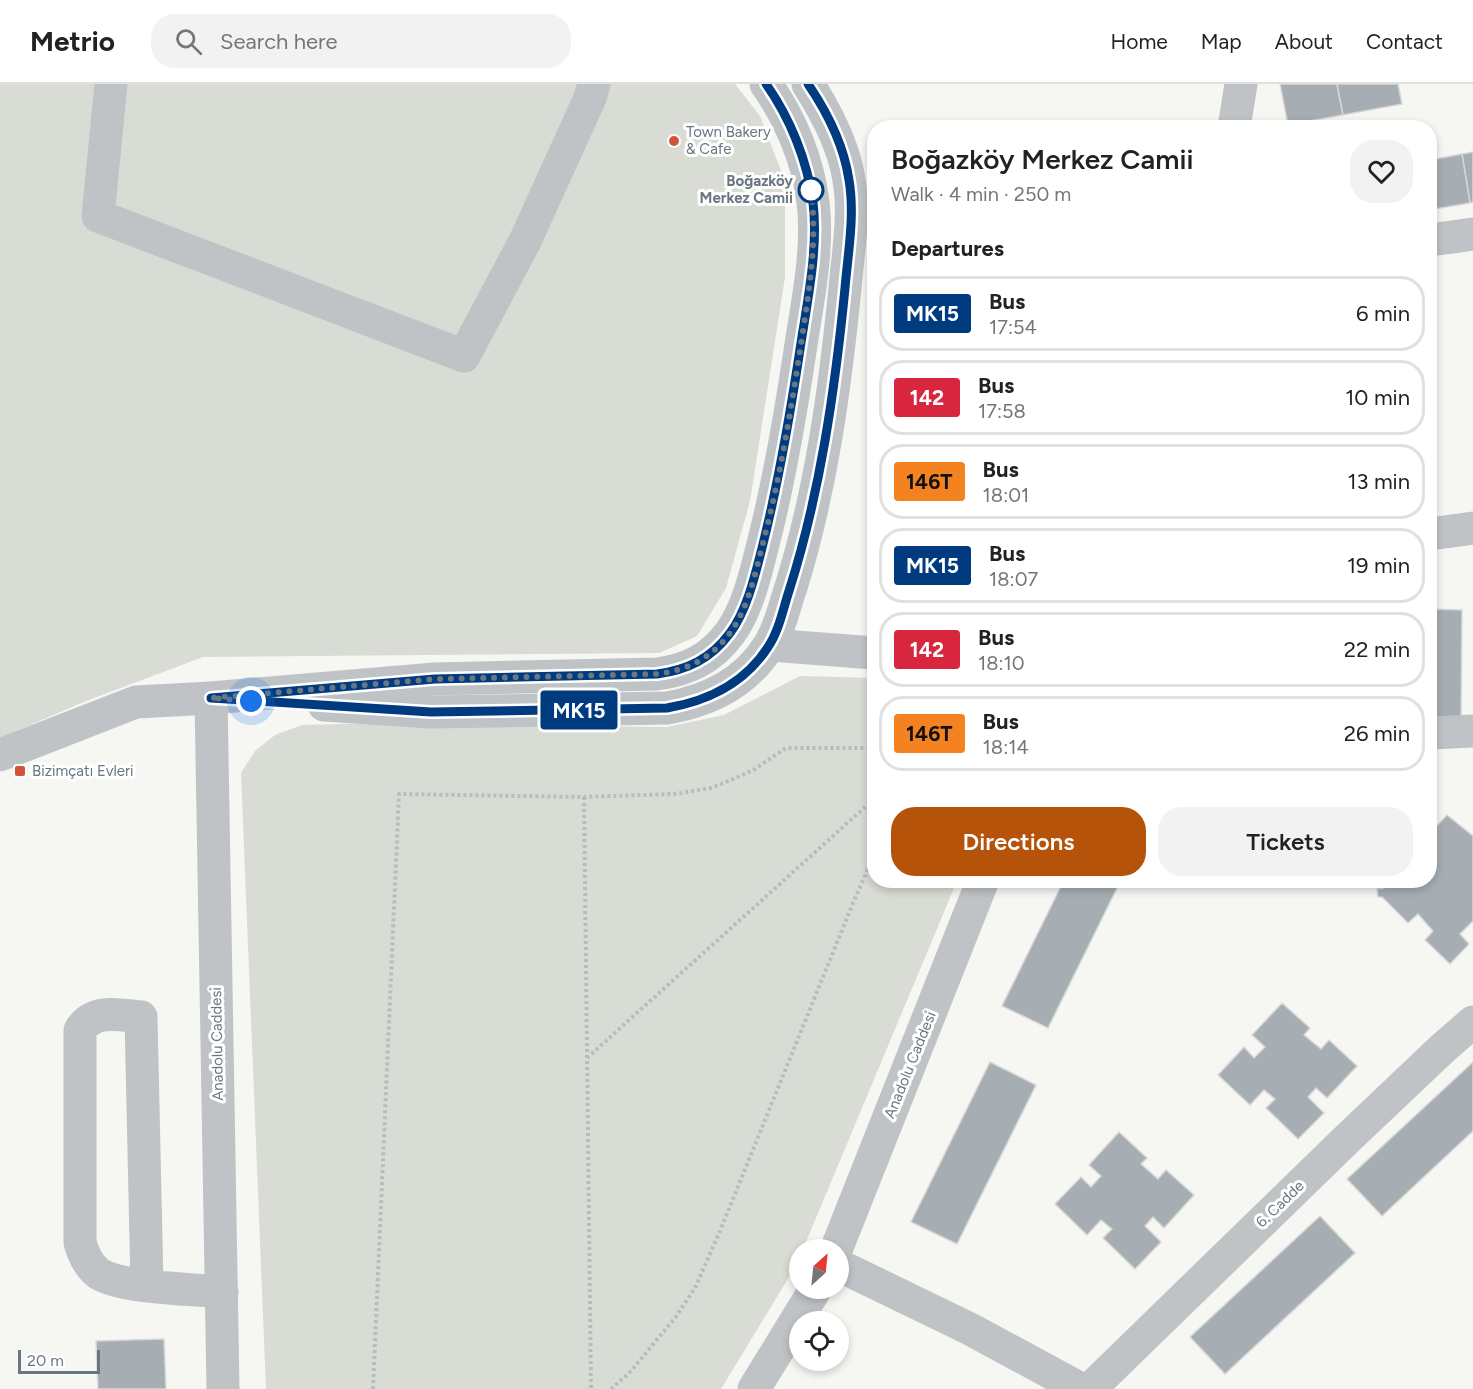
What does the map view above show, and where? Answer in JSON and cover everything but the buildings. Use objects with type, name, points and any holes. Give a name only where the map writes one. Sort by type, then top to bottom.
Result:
[{"type":"street","points":[[111,84],[98,216],[464,356],[525,241],[590,98],[594,84]]},
{"type":"street","points":[[0,755],[136,702],[435,679],[657,674],[677,671],[696,663],[718,647],[731,631],[745,603],[756,571],[770,515],[782,464],[811,273],[813,204],[810,184],[792,129],[766,84]]},
{"type":"street","points":[[211,698],[431,712],[667,708],[703,700],[744,676],[770,645],[798,565],[821,467],[841,330],[851,228],[850,192],[842,152],[826,115],[808,84]]},
{"type":"street","points":[[1235,120],[1241,84]]},
{"type":"street","points":[[1437,239],[1473,234]]},
{"type":"street","points":[[1437,533],[1473,528]]},
{"type":"street","points":[[770,645],[867,652]]},
{"type":"street","name":"Anadolu Caddesi","points":[[211,698],[223,1389]]},
{"type":"street","points":[[1437,733],[1473,731]]},
{"type":"street","name":"Anadolu Caddesi","points":[[840,1239],[981,888]]},
{"type":"street","points":[[147,1285],[141,1017],[105,1014],[91,1018],[80,1030],[80,1242],[84,1255],[91,1267],[100,1274],[120,1283],[222,1292]]},
{"type":"street","name":"6. Cadde","points":[[1090,1389],[1346,1140],[1473,1022]]},
{"type":"street","points":[[849,1270],[970,1329],[1082,1389]]},
{"type":"street","points":[[754,1389],[809,1299]]},
{"type":"path","points":[[374,1389],[399,794],[584,797],[674,794],[711,788],[755,769],[782,750],[793,747],[867,748]]},
{"type":"path","points":[[584,797],[591,1389]]},
{"type":"path","points":[[587,1059],[867,805]]},
{"type":"path","points":[[610,1389],[630,1372],[675,1317],[694,1288],[720,1231],[867,871]]},
{"type":"shaded area","points":[[0,84],[735,84],[760,116],[785,181],[785,277],[750,501],[726,588],[697,636],[659,653],[203,657],[86,701],[0,738]]},
{"type":"shaded area","points":[[800,676],[867,678],[867,888],[954,888],[807,1239],[789,1239],[789,1277],[721,1389],[266,1389],[241,773],[255,751],[275,735],[302,725],[383,723],[667,727],[724,715]]},
{"type":"bus line","name":"MK15","points":[[766,84],[792,129],[810,184],[813,204],[811,273],[782,464],[770,515],[756,571],[745,603],[731,631],[718,647],[696,663],[677,671],[657,674],[435,679],[211,698],[431,712],[667,708],[703,700],[744,676],[770,645],[798,565],[821,467],[841,330],[851,228],[849,179],[837,140],[808,84]]},
{"type":"place","name":"Town Bakery & Cafe","points":[[674,141]]},
{"type":"place","name":"Boğazköy Merkez Camii","points":[[811,190]]},
{"type":"place","name":"Bizimçatı Evleri","points":[[20,771]]},
{"type":"route","points":[[251,701],[211,698],[435,679],[657,674],[677,671],[696,663],[718,647],[731,631],[745,603],[756,571],[782,464],[811,273],[813,204],[810,184],[811,190]]}]
